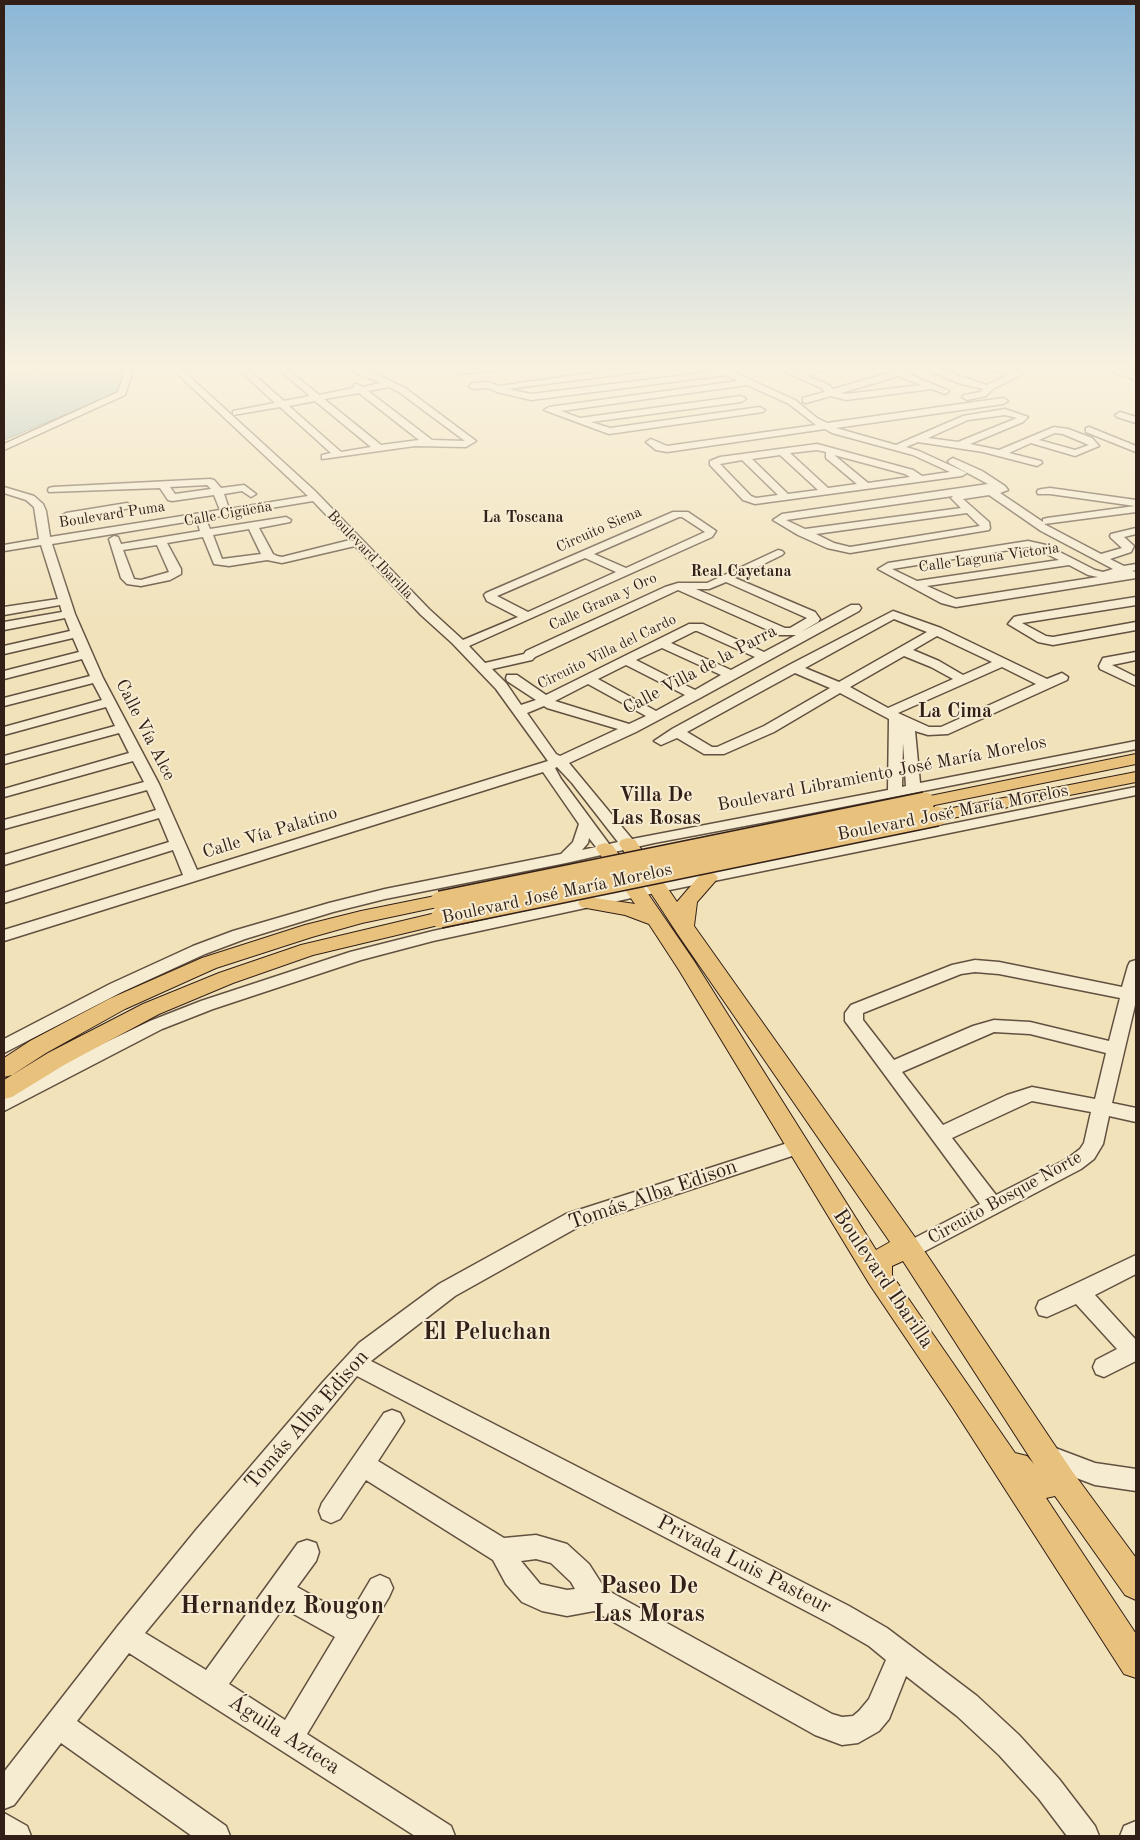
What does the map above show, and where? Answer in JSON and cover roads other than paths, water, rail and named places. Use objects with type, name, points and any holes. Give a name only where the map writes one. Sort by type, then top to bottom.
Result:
[{"type":"main road","name":"Boulevard José María Morelos","points":[[4,1091],[56,1059],[151,1009],[219,981],[308,950],[440,910],[925,802],[1136,759]]},
{"type":"main road","name":"Boulevard José María Morelos","points":[[925,802],[1136,777]]},
{"type":"main road","name":"Boulevard Ibarilla","points":[[628,844],[659,887],[684,928],[910,1250],[1062,1481],[1136,1584]]},
{"type":"main road","name":"Boulevard Ibarilla","points":[[605,850],[656,920],[725,1027],[879,1278],[963,1399],[1136,1662]]},
{"type":"main road","points":[[684,928],[687,902],[708,878]]},
{"type":"main road","points":[[588,903],[629,908],[656,920]]},
{"type":"main road","name":"Boulevard José María Morelos","points":[[4,1069],[117,1004],[209,963],[305,932],[361,917],[440,910]]},
{"type":"main road","points":[[4,1062],[38,1048]]},
{"type":"main road","points":[[879,1278],[879,1267],[883,1259],[898,1250],[910,1250]]},
{"type":"main road","points":[[963,1399],[986,1418],[1022,1474],[1029,1480],[1042,1485],[1062,1481]]},
{"type":"street","name":"Boulevard Ibarilla","points":[[267,452],[313,495],[425,612],[441,613],[464,641]]},
{"type":"street","points":[[335,452],[339,455]]},
{"type":"street","points":[[325,457],[358,452]]},
{"type":"street","points":[[777,452],[717,461],[714,464],[749,500],[757,501],[959,471]]},
{"type":"street","points":[[783,452],[826,492]]},
{"type":"street","points":[[830,452],[829,456],[865,486]]},
{"type":"street","points":[[839,452],[918,477]]},
{"type":"street","points":[[926,452],[994,489],[1134,572]]},
{"type":"street","points":[[932,452],[964,465],[1045,529],[1109,558],[1136,554]]},
{"type":"street","points":[[995,452],[1037,463]]},
{"type":"street","points":[[745,457],[786,497]]},
{"type":"street","points":[[66,516],[81,501],[120,486],[208,482],[212,483],[218,491],[232,523]]},
{"type":"street","points":[[163,484],[170,497],[176,498],[218,491],[247,491]]},
{"type":"street","points":[[120,486],[134,523]]},
{"type":"street","points":[[994,489],[957,497],[956,500],[985,524],[985,528],[850,550],[839,549],[778,520],[782,517],[994,489]]},
{"type":"street","name":"Calle Vía Alce","points":[[4,490],[24,495],[39,506],[45,539],[69,614],[97,678],[152,784],[165,812],[176,844],[192,877]]},
{"type":"street","points":[[53,490],[81,501],[127,506]]},
{"type":"street","points":[[1044,519],[1066,513],[1062,507],[1042,492],[1050,491],[1136,503]]},
{"type":"street","name":"Boulevard Puma","points":[[4,548],[134,523],[313,495]]},
{"type":"street","points":[[1044,519],[1136,509]]},
{"type":"street","name":"Boulevard Puma","points":[[4,543],[111,531],[225,510]]},
{"type":"street","points":[[802,533],[968,510]]},
{"type":"street","name":"Circuito Siena","points":[[464,641],[527,617],[708,535],[711,530],[684,514],[677,514],[490,595],[491,598],[527,617]]},
{"type":"street","points":[[198,516],[208,533],[218,562],[223,564],[271,558],[282,560],[357,542]]},
{"type":"street","name":"Calle Cigüeña","points":[[117,548],[286,520]]},
{"type":"street","points":[[252,525],[271,558]]},
{"type":"street","points":[[111,531],[127,578],[136,583],[151,582],[174,574],[175,568],[161,541]]},
{"type":"street","points":[[1109,558],[1129,548],[1116,538],[1116,535],[1136,531]]},
{"type":"street","points":[[1092,578],[1042,547],[1025,544],[888,566],[884,569],[945,600],[956,603],[1134,572]]},
{"type":"street","name":"Calle Grana y Oro","points":[[488,666],[528,657],[530,654],[660,593],[678,586],[709,586],[778,553]]},
{"type":"street","points":[[585,554],[625,572]]},
{"type":"street","name":"Calle Laguna Victoria","points":[[914,585],[1069,562]]},
{"type":"street","points":[[678,586],[783,632],[793,632],[814,619],[811,615],[726,578]]},
{"type":"street","points":[[696,594],[709,586]]},
{"type":"street","points":[[4,611],[64,601]]},
{"type":"street","points":[[1136,601],[1018,620],[1014,624],[1042,639],[1058,641],[1136,626]]},
{"type":"street","name":"Calle Villa de la Parra","points":[[553,762],[631,729],[855,608]]},
{"type":"street","points":[[4,626],[69,614]]},
{"type":"street","points":[[661,741],[890,615],[896,615],[936,631],[1047,684]]},
{"type":"street","name":"Circuito Villa del Cardo","points":[[519,711],[545,702],[693,627],[699,627],[764,657]]},
{"type":"street","points":[[677,732],[709,750],[719,751],[769,729],[936,631]]},
{"type":"street","points":[[4,650],[77,632]]},
{"type":"street","points":[[464,641],[507,683],[545,702],[631,729]]},
{"type":"street","points":[[662,643],[731,675]]},
{"type":"street","points":[[903,651],[935,664],[963,680]]},
{"type":"street","points":[[4,675],[86,654]]},
{"type":"street","points":[[1136,656],[1107,661],[1105,666],[1136,682]]},
{"type":"street","name":"Calle Grana y Oro","points":[[507,683],[527,663],[528,657]]},
{"type":"street","points":[[627,661],[694,695]]},
{"type":"street","points":[[898,719],[963,680],[1003,662]]},
{"type":"street","points":[[794,668],[839,687],[921,730],[943,731],[1062,677]]},
{"type":"street","points":[[4,702],[97,678]]},
{"type":"street","points":[[590,680],[656,716]]},
{"type":"street","points":[[507,683],[519,711],[553,762],[587,824],[605,850]]},
{"type":"street","points":[[4,730],[110,702]]},
{"type":"street","points":[[898,719],[904,759],[925,802]]},
{"type":"street","points":[[4,760],[122,728]]},
{"type":"street","name":"Boulevard Libramiento José María Morelos","points":[[605,850],[654,838],[895,793],[925,802],[1136,745]]},
{"type":"street","points":[[4,793],[137,755]]},
{"type":"street","points":[[895,793],[904,759]]},
{"type":"street","points":[[553,762],[610,821],[628,844]]},
{"type":"street","name":"Calle Vía Palatino","points":[[4,936],[553,762]]},
{"type":"street","points":[[4,825],[152,784]]},
{"type":"street","points":[[4,1104],[72,1066],[156,1025],[208,1005],[326,965],[397,945],[659,887],[1136,791]]},
{"type":"street","points":[[4,860],[165,812]]},
{"type":"street","points":[[766,818],[750,828],[691,841],[683,847],[683,858],[694,868],[702,871],[783,862]]},
{"type":"street","points":[[610,821],[631,832],[654,838]]},
{"type":"street","points":[[566,858],[580,843],[587,824]]},
{"type":"street","points":[[4,898],[176,844]]},
{"type":"street","name":"Boulevard José María Morelos","points":[[4,1047],[116,988],[200,950],[281,922],[385,894],[605,850]]},
{"type":"street","points":[[385,894],[402,896],[420,894],[556,867],[573,872],[579,884],[577,892],[567,901],[432,931],[397,945]]},
{"type":"street","points":[[994,1206],[854,1021],[852,1017],[857,1009],[958,969],[974,966],[999,968],[1129,994]]},
{"type":"street","name":"Circuito Bosque Norte","points":[[910,1250],[1074,1164],[1087,1154],[1093,1144],[1136,966]]},
{"type":"street","points":[[891,1069],[979,1030],[994,1026],[1030,1028],[1115,1049]]},
{"type":"street","points":[[940,1135],[1014,1100],[1032,1094],[1055,1096],[1136,1115]]},
{"type":"street","name":"Tomás Alba Edison","points":[[4,1795],[126,1636],[205,1539],[367,1350],[446,1290],[572,1220],[797,1147]]},
{"type":"street","points":[[1047,1308],[1136,1264]]},
{"type":"street","points":[[1079,1292],[1134,1351],[1104,1367]]},
{"type":"street","name":"Privada Luis Pasteur","points":[[354,1363],[840,1615],[878,1637],[967,1706],[1009,1745],[1049,1790],[1085,1836]]},
{"type":"street","points":[[331,1510],[392,1421]]},
{"type":"street","points":[[1044,1454],[1069,1466],[1095,1474],[1136,1480]]},
{"type":"street","points":[[362,1464],[502,1551],[514,1575],[531,1593],[542,1598],[567,1603],[596,1598]]},
{"type":"street","points":[[502,1551],[536,1547],[558,1554],[580,1573],[596,1598],[825,1725],[842,1731],[858,1729],[870,1721],[879,1709],[902,1654]]},
{"type":"street","points":[[210,1688],[307,1552]]},
{"type":"street","points":[[289,1738],[380,1588]]},
{"type":"street","points":[[278,1591],[352,1632]]},
{"type":"street","name":"Águila Azteca","points":[[126,1636],[441,1836]]},
{"type":"street","points":[[59,1725],[216,1836]]},
{"type":"street","points":[[4,1827],[17,1836]]},
{"type":"district","name":"La Toscana","points":[[523,518]]},
{"type":"district","name":"Real Cayetana","points":[[741,572]]},
{"type":"district","name":"La Cima","points":[[955,712]]},
{"type":"district","name":"Villa De Las Rosas","points":[[656,808]]},
{"type":"district","name":"El Peluchan","points":[[487,1333]]},
{"type":"district","name":"Paseo De Las Moras","points":[[649,1601]]},
{"type":"district","name":"Hernandez Rougon","points":[[282,1607]]}]
